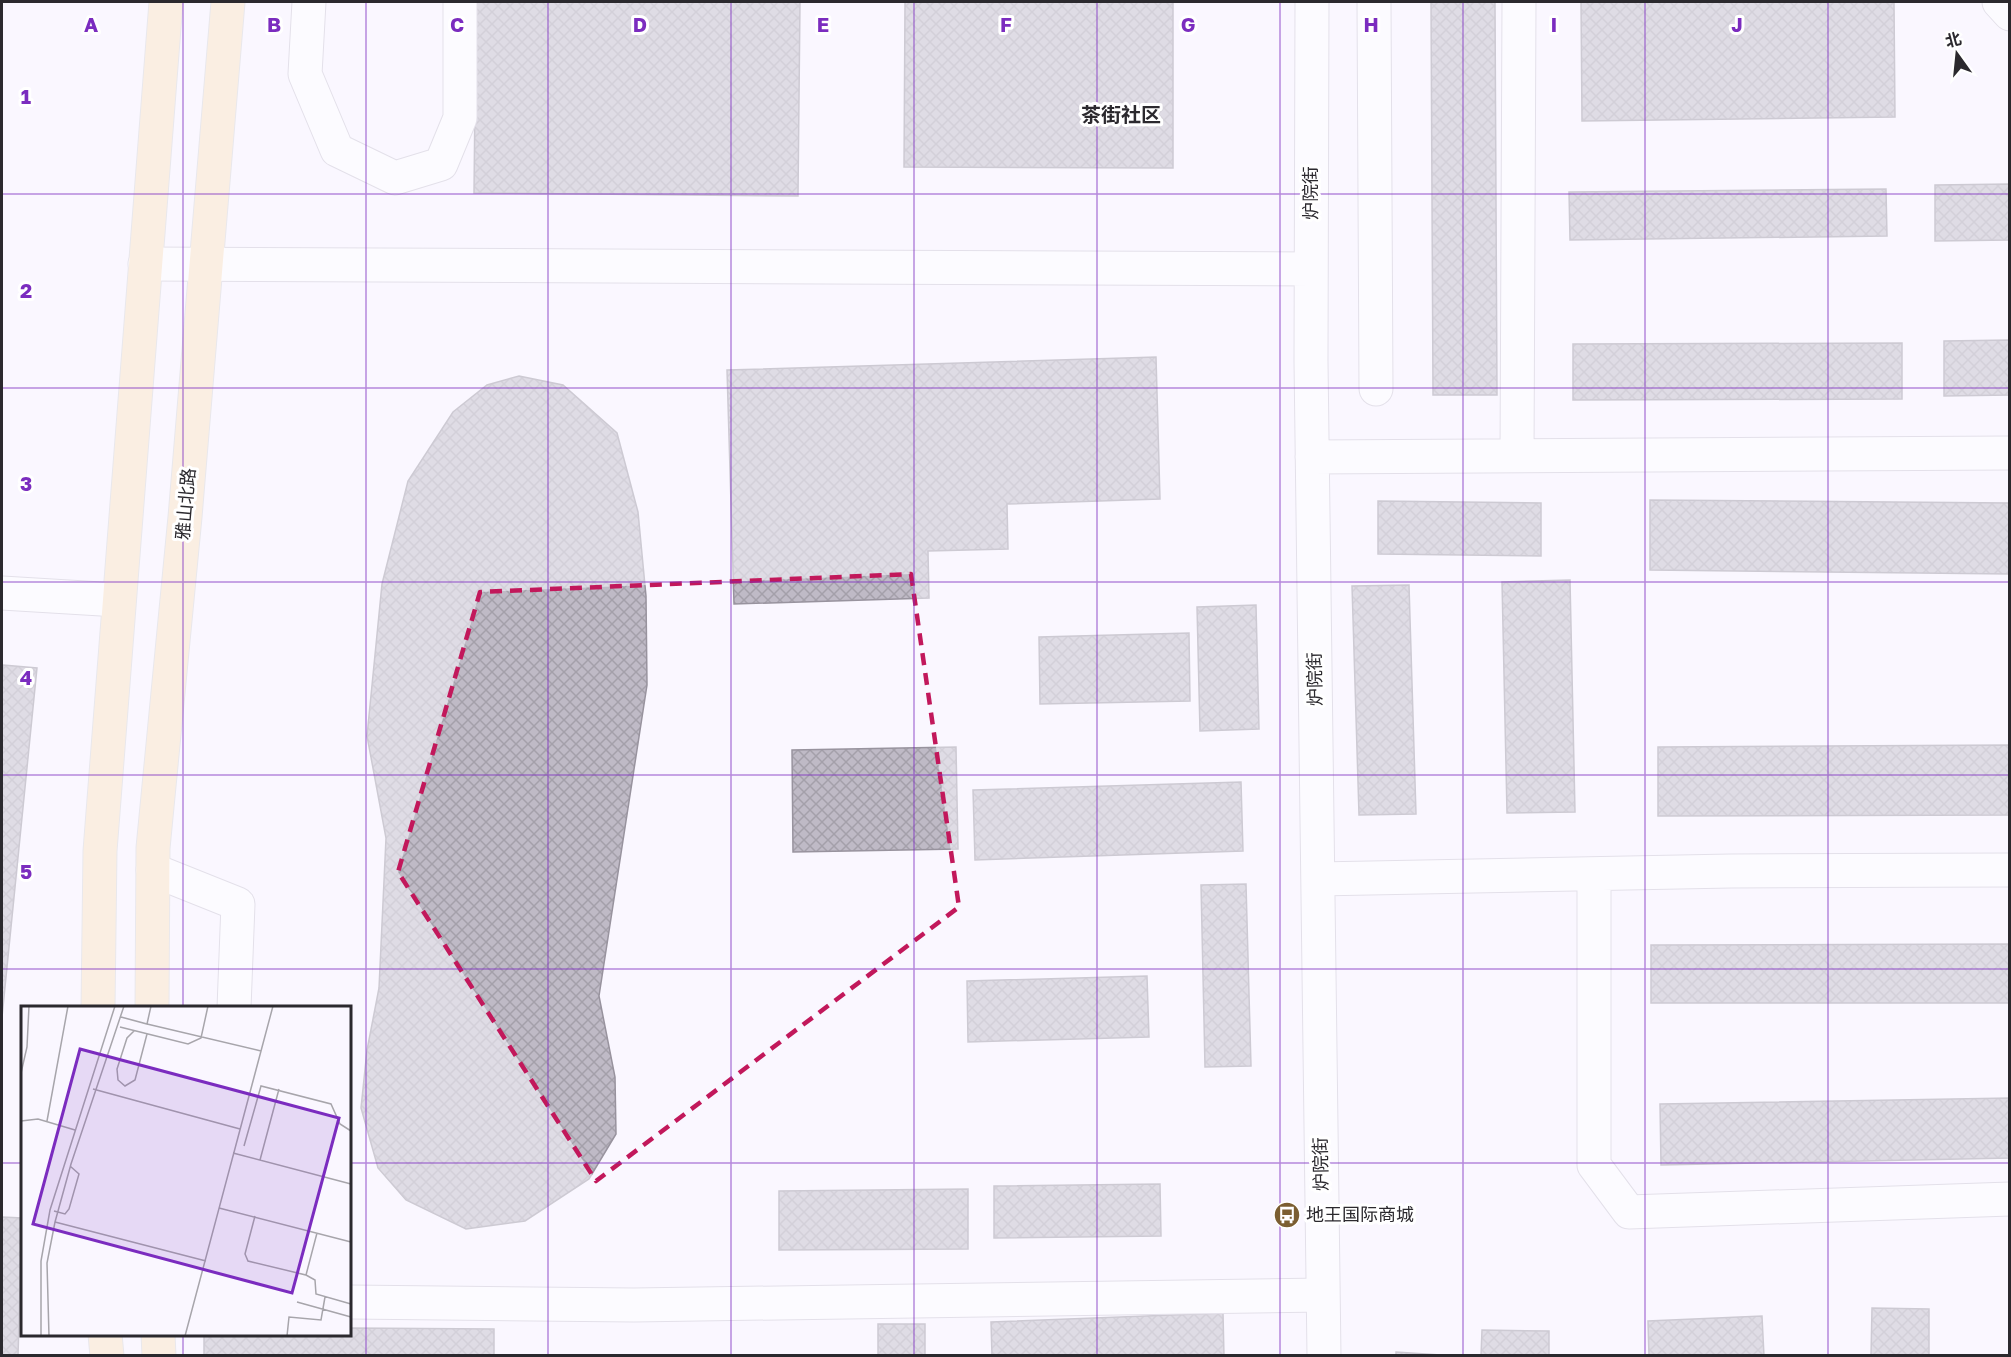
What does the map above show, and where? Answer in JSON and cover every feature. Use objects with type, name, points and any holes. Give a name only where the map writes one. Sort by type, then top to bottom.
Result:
[{"type":"main road","points":[[98,1006],[100,851],[166,2]]},
{"type":"main road","name":"雅山北路","points":[[152,1006],[153,848],[186,505],[228,2]]},
{"type":"main road","points":[[105,1336],[107,1356]]},
{"type":"main road","points":[[158,1336],[159,1356]]},
{"type":"street","points":[[309,2],[305,74],[338,150],[395,178],[441,165],[460,118],[460,2]]},
{"type":"street","name":"炉院街","points":[[1312,2],[1312,457],[1324,1356]]},
{"type":"street","points":[[1374,2],[1376,389]]},
{"type":"street","points":[[1517,456],[1518,2]]},
{"type":"street","points":[[1999,2],[2010,14]]},
{"type":"street","points":[[145,264],[1311,269]]},
{"type":"street","points":[[1312,457],[2010,453]]},
{"type":"street","points":[[2,593],[118,600]]},
{"type":"street","points":[[153,870],[238,904],[234,1006]]},
{"type":"street","points":[[1318,879],[1731,871],[2010,870]]},
{"type":"street","points":[[1594,874],[1594,1165],[1629,1212],[2010,1199]]},
{"type":"street","points":[[351,1302],[634,1305],[1323,1295]]},
{"type":"highlighted area","points":[[911,574],[959,907],[596,1181],[398,872],[480,592]]},
{"type":"building","points":[[476,2],[800,2],[798,196],[474,193]]},
{"type":"building","points":[[905,2],[1173,2],[1173,168],[904,167]]},
{"type":"building","points":[[1431,2],[1495,2],[1497,395],[1433,395]]},
{"type":"building","points":[[1581,2],[1894,2],[1895,117],[1582,121]]},
{"type":"building","points":[[2010,184],[2010,240],[1935,241],[1935,185]]},
{"type":"building","points":[[1886,189],[1887,236],[1570,240],[1569,192]]},
{"type":"building","points":[[2010,340],[2010,395],[1944,396],[1944,341]]},
{"type":"building","points":[[1902,343],[1902,399],[1573,400],[1573,344]]},
{"type":"building","points":[[1156,357],[1160,499],[1007,504],[1008,549],[928,551],[929,598],[734,604],[727,370]]},
{"type":"building","points":[[519,376],[563,385],[617,433],[638,512],[646,596],[647,685],[599,996],[615,1077],[616,1134],[589,1179],[525,1221],[466,1229],[406,1200],[378,1168],[361,1108],[367,1050],[379,988],[386,838],[367,736],[382,584],[408,481],[453,412],[487,385]]},
{"type":"building","points":[[1650,500],[2010,503],[2010,574],[1650,570]]},
{"type":"building","points":[[1378,501],[1541,503],[1541,556],[1378,554]]},
{"type":"building","points":[[1570,580],[1575,812],[1507,813],[1502,582]]},
{"type":"building","points":[[1409,585],[1416,814],[1359,815],[1352,586]]},
{"type":"building","points":[[1256,605],[1259,729],[1200,731],[1197,607]]},
{"type":"building","points":[[1189,633],[1190,701],[1040,704],[1039,637]]},
{"type":"building","points":[[3,665],[37,668],[2,1017],[2,684]]},
{"type":"building","points":[[2010,745],[2010,815],[1658,816],[1658,747]]},
{"type":"building","points":[[956,747],[958,849],[793,852],[792,750]]},
{"type":"building","points":[[1241,782],[1243,851],[975,860],[973,790]]},
{"type":"building","points":[[1246,884],[1251,1066],[1205,1067],[1201,885]]},
{"type":"building","points":[[2010,944],[2010,1003],[1651,1003],[1651,945]]},
{"type":"building","points":[[1147,976],[1149,1037],[968,1042],[967,981]]},
{"type":"building","points":[[2010,1098],[2010,1158],[1661,1165],[1660,1104]]},
{"type":"building","points":[[1160,1184],[1161,1236],[994,1238],[994,1186]]},
{"type":"building","points":[[968,1189],[968,1249],[779,1250],[779,1191]]},
{"type":"building","points":[[2,1217],[21,1218],[18,1356],[2,1356]]},
{"type":"building","points":[[1872,1308],[1929,1309],[1929,1356],[1871,1356]]},
{"type":"building","points":[[1223,1313],[1224,1356],[992,1356],[991,1322]]},
{"type":"building","points":[[1762,1316],[1764,1356],[1649,1356],[1648,1321]]},
{"type":"building","points":[[878,1324],[925,1324],[925,1356],[878,1356]]},
{"type":"building","points":[[351,1328],[494,1329],[494,1356],[204,1356],[204,1336],[351,1336]]},
{"type":"building","points":[[1482,1330],[1549,1331],[1549,1356],[1481,1356]]},
{"type":"building","points":[[1396,1352],[1439,1355],[1396,1356]]},
{"type":"place","name":"地王国际商城","points":[[1287,1215]]},
{"type":"district","name":"茶街社区","points":[[1121,115]]}]
